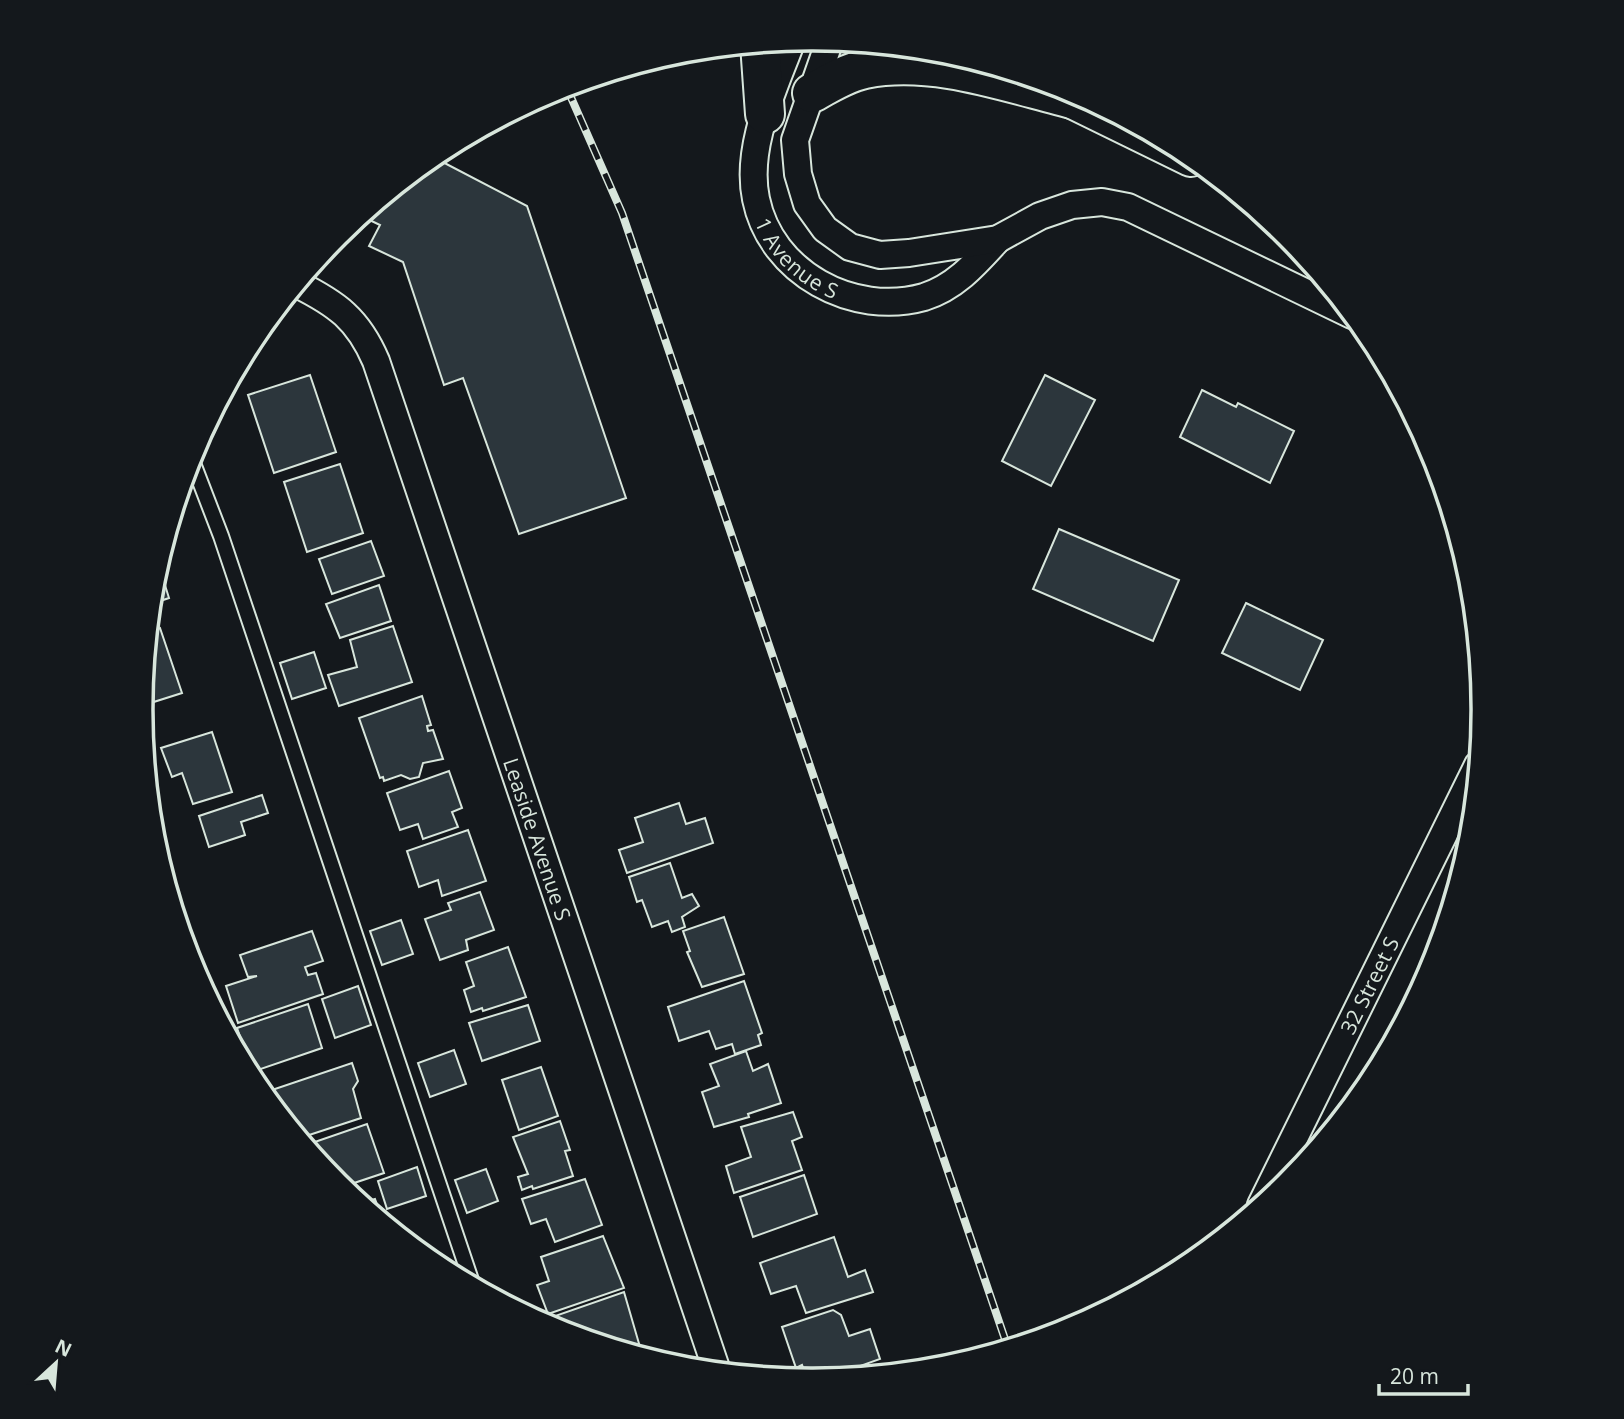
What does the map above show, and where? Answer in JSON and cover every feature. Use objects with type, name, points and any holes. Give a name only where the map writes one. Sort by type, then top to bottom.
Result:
[{"type":"highway","points":[[761,53],[765,114]]},
{"type":"highway","points":[[812,93],[835,80],[864,69],[900,66],[956,71],[1035,90]]},
{"type":"street","name":"1 Avenue S","points":[[827,51],[795,140],[798,174],[807,204],[825,229],[850,247],[880,255],[998,239]]},
{"type":"street","name":"1 Avenue S","points":[[788,52],[765,114],[754,156],[756,199],[772,240],[801,272],[839,294],[881,303],[925,297],[963,277],[998,239],[1040,216],[1072,205],[1102,202],[1128,207],[1333,306]]},
{"type":"street","name":"Leaside Avenue S","points":[[305,289],[346,313],[364,333],[376,361],[713,1361]]},
{"type":"street","name":"32 Street S","points":[[1274,1179],[1465,790]]},
{"type":"lane","points":[[197,474],[225,549],[468,1271]]},
{"type":"building","points":[[445,163],[527,206],[626,498],[519,534],[463,378],[444,385],[403,262],[369,246],[380,225],[371,221]]},
{"type":"building","points":[[310,375],[336,452],[274,473],[248,395]]},
{"type":"building","points":[[1045,375],[1095,400],[1051,486],[1002,461]]},
{"type":"building","points":[[1202,390],[1236,407],[1238,403],[1294,431],[1270,483],[1180,437]]},
{"type":"building","points":[[340,464],[363,533],[307,552],[284,482]]},
{"type":"building","points":[[1059,529],[1179,580],[1153,641],[1033,589]]},
{"type":"building","points":[[371,541],[384,576],[332,594],[319,559]]},
{"type":"building","points":[[379,585],[391,621],[340,638],[326,604]]},
{"type":"building","points":[[165,586],[169,598],[163,600]]},
{"type":"building","points":[[1246,603],[1323,640],[1300,690],[1222,653]]},
{"type":"building","points":[[393,626],[412,682],[339,706],[328,675],[357,667],[350,640]]},
{"type":"building","points":[[159,629],[182,693],[153,702],[155,666]]},
{"type":"building","points":[[314,652],[326,688],[292,699],[280,663]]},
{"type":"building","points":[[422,696],[431,725],[427,726],[428,731],[433,730],[443,759],[423,763],[419,777],[410,779],[401,775],[384,781],[383,777],[380,778],[359,718]]},
{"type":"building","points":[[212,732],[232,792],[193,804],[182,773],[172,777],[161,748]]},
{"type":"building","points":[[449,771],[462,808],[452,812],[458,827],[423,839],[418,824],[400,830],[387,793]]},
{"type":"building","points":[[262,795],[268,813],[241,822],[245,835],[209,847],[199,816]]},
{"type":"building","points":[[679,803],[686,824],[705,818],[713,843],[627,873],[619,850],[643,842],[635,818]]},
{"type":"building","points":[[468,830],[486,881],[442,896],[438,880],[419,887],[407,851]]},
{"type":"building","points":[[670,863],[682,898],[692,894],[699,906],[682,917],[685,927],[672,932],[668,921],[652,927],[642,900],[637,902],[629,877]]},
{"type":"building","points":[[480,892],[494,930],[466,940],[468,950],[440,960],[425,919],[451,910],[448,903]]},
{"type":"building","points":[[724,917],[744,974],[702,987],[687,952],[690,951],[683,931]]},
{"type":"building","points":[[401,920],[413,954],[382,965],[370,931]]},
{"type":"building","points":[[312,931],[323,961],[305,967],[308,975],[316,973],[323,994],[238,1023],[226,986],[257,976],[248,977],[240,955]]},
{"type":"building","points":[[508,947],[526,997],[483,1011],[482,1008],[471,1012],[464,990],[474,986],[466,962]]},
{"type":"building","points":[[744,981],[762,1033],[758,1035],[761,1045],[735,1054],[732,1044],[716,1049],[709,1031],[679,1041],[668,1007]]},
{"type":"building","points":[[358,986],[371,1025],[335,1038],[322,999]]},
{"type":"building","points":[[308,1004],[322,1048],[260,1069],[237,1028]]},
{"type":"building","points":[[528,1005],[540,1041],[482,1061],[469,1023]]},
{"type":"building","points":[[454,1050],[466,1084],[430,1097],[418,1063]]},
{"type":"building","points":[[746,1051],[753,1071],[768,1064],[781,1103],[748,1114],[749,1117],[714,1127],[702,1092],[719,1086],[710,1064]]},
{"type":"building","points":[[352,1063],[358,1081],[353,1089],[361,1118],[309,1135],[274,1089]]},
{"type":"building","points":[[541,1067],[558,1116],[519,1130],[502,1080]]},
{"type":"building","points":[[793,1112],[802,1137],[792,1141],[802,1170],[734,1193],[726,1166],[751,1157],[741,1127]]},
{"type":"building","points":[[560,1121],[570,1150],[565,1151],[573,1176],[522,1190],[518,1177],[528,1174],[513,1137]]},
{"type":"building","points":[[367,1124],[384,1173],[354,1183],[315,1142]]},
{"type":"building","points":[[417,1167],[426,1196],[387,1209],[378,1181]]},
{"type":"building","points":[[486,1169],[498,1201],[467,1213],[455,1180]]},
{"type":"building","points":[[804,1175],[817,1214],[753,1237],[740,1197]]},
{"type":"building","points":[[585,1179],[602,1225],[555,1242],[546,1219],[531,1224],[522,1199]]},
{"type":"building","points":[[603,1236],[624,1288],[550,1313],[537,1285],[549,1281],[541,1257]]},
{"type":"building","points":[[834,1237],[848,1277],[865,1270],[873,1292],[806,1313],[796,1286],[771,1294],[760,1263]]},
{"type":"building","points":[[624,1292],[639,1345],[600,1333],[555,1316]]},
{"type":"building","points":[[833,1310],[841,1315],[849,1336],[870,1329],[880,1359],[859,1367],[803,1368],[802,1365],[796,1368],[782,1327]]},
{"type":"railway","points":[[571,97],[622,213],[1005,1339]]}]
